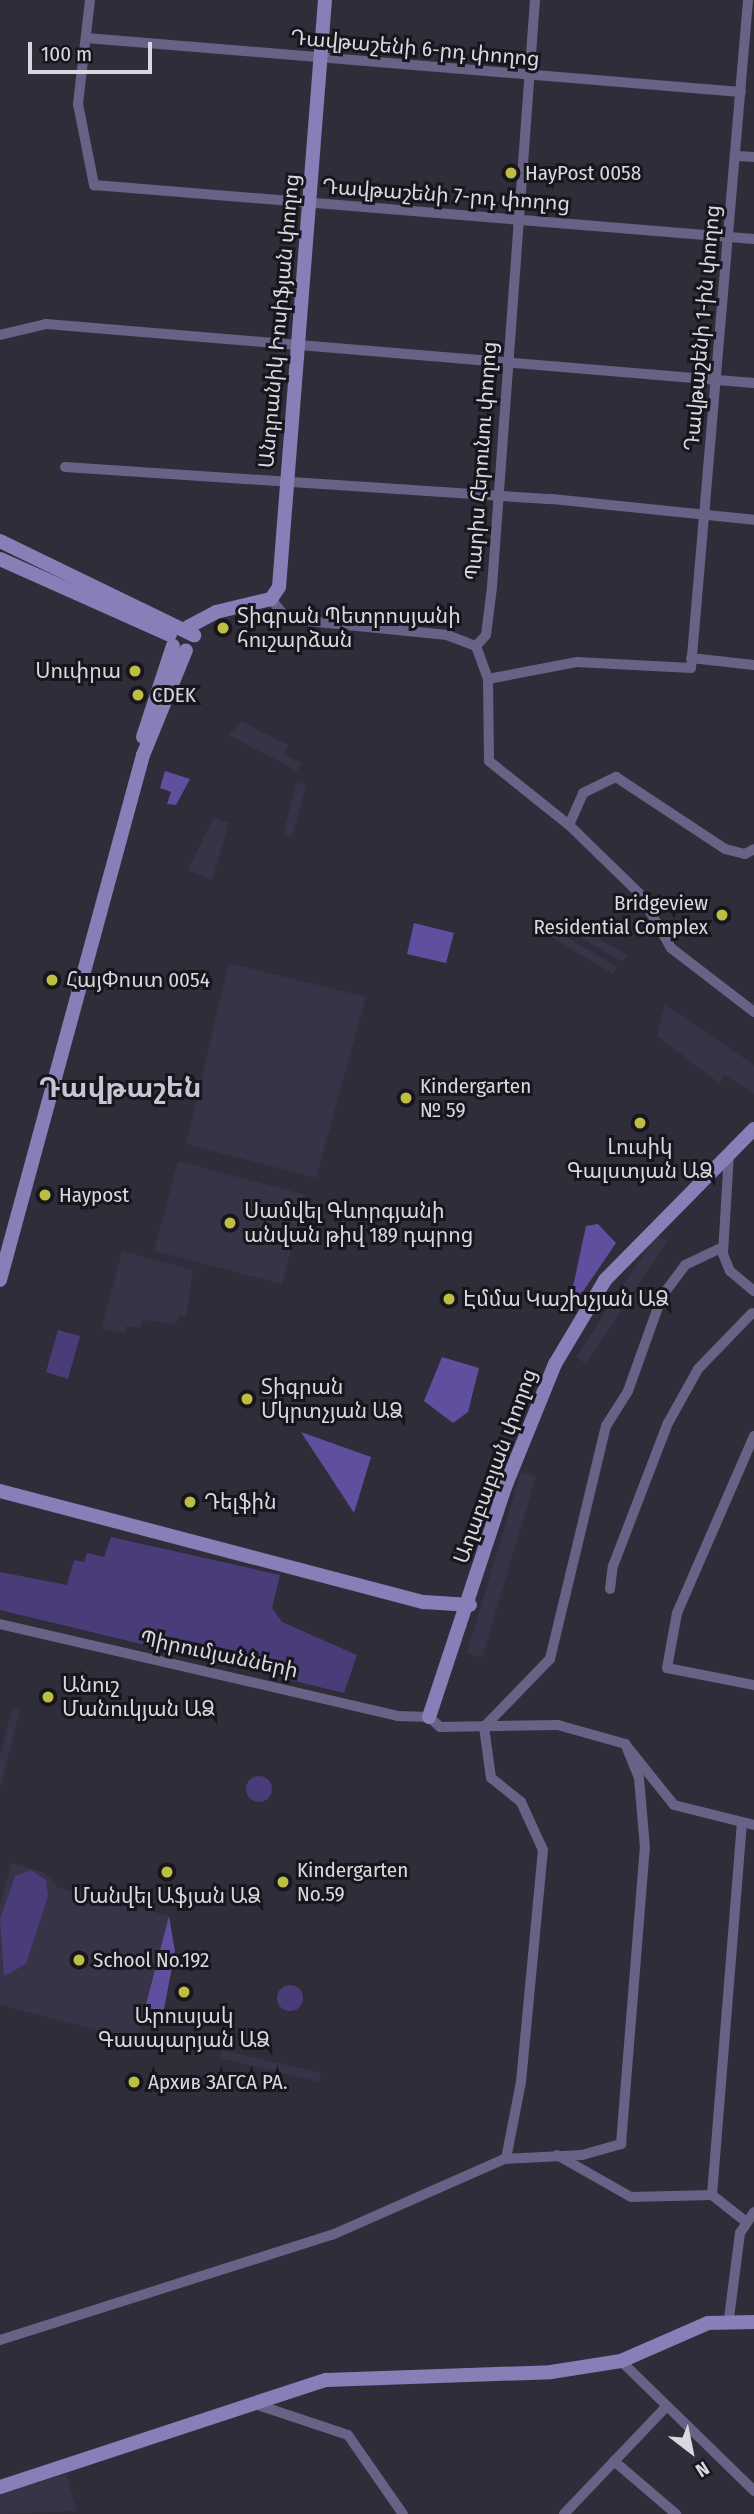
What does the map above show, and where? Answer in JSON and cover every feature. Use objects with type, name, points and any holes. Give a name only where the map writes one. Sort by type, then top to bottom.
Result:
[{"type":"street","points":[[86,38],[90,0]]},
{"type":"street","name":"Անդրանիկ Իոսիֆյան փողոց","points":[[271,599],[279,587],[325,0]]},
{"type":"street","name":"Պարիս Հերունու փողոց","points":[[477,646],[486,635],[500,498],[507,363],[535,0]]},
{"type":"street","name":"Դավթաշենի 1-ին փողոց","points":[[691,658],[706,516],[741,92],[750,26],[748,0]]},
{"type":"street","name":"Դավթաշենի 6-րդ փողոց","points":[[86,38],[529,79],[741,92]]},
{"type":"street","name":"Դավթաշենի 7-րդ փողոց","points":[[86,38],[79,104],[94,185],[754,239]]},
{"type":"street","points":[[737,156],[754,157]]},
{"type":"street","points":[[0,335],[46,324],[754,383]]},
{"type":"street","points":[[65,467],[500,498],[754,520]]},
{"type":"street","points":[[0,541],[181,636]]},
{"type":"street","points":[[0,559],[181,636]]},
{"type":"street","points":[[0,1264],[155,684],[181,636],[229,609],[271,599],[287,619],[375,632],[447,635],[477,646],[488,678],[489,761],[569,825],[640,894],[671,948],[754,1012]]},
{"type":"street","points":[[0,1280],[143,755],[181,636]]},
{"type":"street","points":[[488,678],[577,662],[684,671],[691,658],[754,665]]},
{"type":"street","points":[[569,825],[583,793],[617,777],[725,849],[745,854],[754,849]]},
{"type":"street","name":"Աղաբաբյան փողոց","points":[[429,1717],[470,1605],[505,1487],[555,1364],[605,1280],[754,1129]]},
{"type":"street","points":[[729,1153],[723,1247],[730,1271],[754,1291]]},
{"type":"street","points":[[506,2159],[521,2082],[543,1850],[521,1802],[492,1778],[484,1727],[550,1659],[606,1426],[628,1391],[662,1296],[685,1265],[723,1247]]},
{"type":"street","points":[[610,1590],[609,1577],[668,1423],[698,1369],[753,1313]]},
{"type":"street","points":[[754,1436],[677,1613],[667,1668],[754,1685]]},
{"type":"street","points":[[0,1491],[424,1602],[470,1605]]},
{"type":"street","name":"Պիրումյանների","points":[[0,1624],[398,1716],[429,1717],[440,1727],[484,1727],[535,1722],[625,1744]]},
{"type":"street","points":[[625,1744],[674,1805],[754,1825]]},
{"type":"street","points":[[0,2340],[332,2235],[506,2159],[557,2155],[621,2144],[645,1849],[639,1777],[625,1744]]},
{"type":"street","points":[[712,2195],[742,1822]]},
{"type":"street","points":[[557,2155],[631,2197],[712,2195],[745,2221]]},
{"type":"street","points":[[729,2318],[745,2221],[754,2212]]},
{"type":"street","points":[[0,2487],[250,2402],[327,2380],[505,2377],[621,2361],[691,2328],[729,2318],[754,2322]]},
{"type":"street","points":[[621,2361],[666,2408],[754,2491]]},
{"type":"street","points":[[250,2402],[348,2435],[404,2514]]},
{"type":"street","points":[[569,2512],[666,2408]]},
{"type":"street","points":[[614,2461],[676,2514]]},
{"type":"shaded area","points":[[241,721],[288,745],[284,754],[301,763],[297,771],[229,735]]},
{"type":"shaded area","points":[[165,771],[190,779],[176,805],[167,804],[171,792],[160,788]]},
{"type":"shaded area","points":[[297,782],[306,785],[292,837],[283,834]]},
{"type":"shaded area","points":[[213,818],[229,823],[212,880],[188,870]]},
{"type":"shaded area","points":[[564,918],[627,955],[622,962],[560,925]]},
{"type":"shaded area","points":[[414,923],[454,933],[446,963],[407,954]]},
{"type":"shaded area","points":[[555,930],[617,967],[613,974],[551,937]]},
{"type":"shaded area","points":[[229,963],[366,997],[316,1178],[186,1144]]},
{"type":"shaded area","points":[[665,1005],[754,1065],[754,1094],[725,1075],[719,1083],[657,1036]]},
{"type":"shaded area","name":"Սամվել Գևորգյանի անվան թիվ 189 դպրոց","points":[[178,1161],[306,1195],[282,1284],[154,1251]]},
{"type":"shaded area","points":[[598,1224],[616,1243],[567,1315],[586,1226]]},
{"type":"shaded area","points":[[657,1234],[667,1241],[586,1364],[576,1357]]},
{"type":"shaded area","points":[[122,1251],[193,1270],[186,1318],[179,1316],[176,1324],[142,1320],[140,1328],[126,1326],[125,1333],[102,1329]]},
{"type":"shaded area","points":[[58,1330],[80,1336],[68,1379],[46,1372]]},
{"type":"shaded area","points":[[442,1357],[479,1368],[468,1412],[453,1423],[424,1401]]},
{"type":"shaded area","points":[[301,1432],[371,1457],[354,1513]]},
{"type":"shaded area","points":[[521,1472],[536,1477],[482,1658],[467,1653]]},
{"type":"shaded area","points":[[111,1537],[280,1575],[272,1608],[282,1622],[357,1655],[344,1693],[0,1610],[0,1572],[67,1585],[74,1560],[84,1562],[87,1553],[104,1557]]},
{"type":"shaded area","points":[[12,1708],[20,1710],[0,1790],[0,1756]]},
{"type":"shaded area","points":[[259,1776],[268,1780],[272,1789],[268,1798],[259,1802],[250,1798],[246,1789],[250,1780]]},
{"type":"shaded area","name":"School No.192","points":[[11,1863],[45,1873],[57,1887],[169,1916],[137,2040],[0,2005],[0,1906]]},
{"type":"shaded area","points":[[31,1870],[46,1880],[48,1896],[26,1964],[4,1976],[0,1919],[15,1876]]},
{"type":"shaded area","points":[[169,1916],[175,1952],[162,2019],[144,2012]]},
{"type":"shaded area","points":[[290,1985],[299,1989],[303,1998],[299,2007],[290,2011],[281,2007],[277,1998],[281,1989]]},
{"type":"shaded area","points":[[222,2050],[321,2073],[319,2082],[220,2058]]},
{"type":"shaded area","points":[[66,2474],[77,2511],[0,2514],[0,2494]]},
{"type":"place","name":"HayPost 0058","points":[[511,173]]},
{"type":"place","name":"Տիգրան Պետրոսյանի հուշարձան","points":[[223,628]]},
{"type":"place","name":"Սուփրա","points":[[135,671]]},
{"type":"place","name":"CDEK","points":[[138,695]]},
{"type":"place","name":"Bridgeview Residential Complex","points":[[722,915]]},
{"type":"place","name":"ՀայՓոստ 0054","points":[[52,980]]},
{"type":"place","name":"Kindergarten № 59","points":[[406,1098]]},
{"type":"place","name":"Լուսիկ Գալստյան ԱՁ","points":[[640,1123]]},
{"type":"place","name":"Haypost","points":[[45,1195]]},
{"type":"place","name":"Սամվել Գևորգյանի անվան թիվ 189 դպրոց","points":[[230,1223]]},
{"type":"place","name":"Էմմա Կաշխչյան ԱՁ","points":[[449,1299]]},
{"type":"place","name":"Տիգրան Մկրտչյան ԱՁ","points":[[247,1399]]},
{"type":"place","name":"Դելֆին","points":[[190,1502]]},
{"type":"place","name":"Անուշ Մանուկյան ԱՁ","points":[[48,1697]]},
{"type":"place","name":"Մանվել Աֆյան ԱՁ","points":[[167,1872]]},
{"type":"place","name":"Kindergarten No.59","points":[[283,1882]]},
{"type":"place","name":"School No.192","points":[[79,1960]]},
{"type":"place","name":"Արուսյակ Գասպարյան ԱՁ","points":[[184,1992]]},
{"type":"place","name":"Архив ЗАГСА РА.","points":[[134,2082]]},
{"type":"district","name":"Դավթաշեն","points":[[120,1088]]}]
